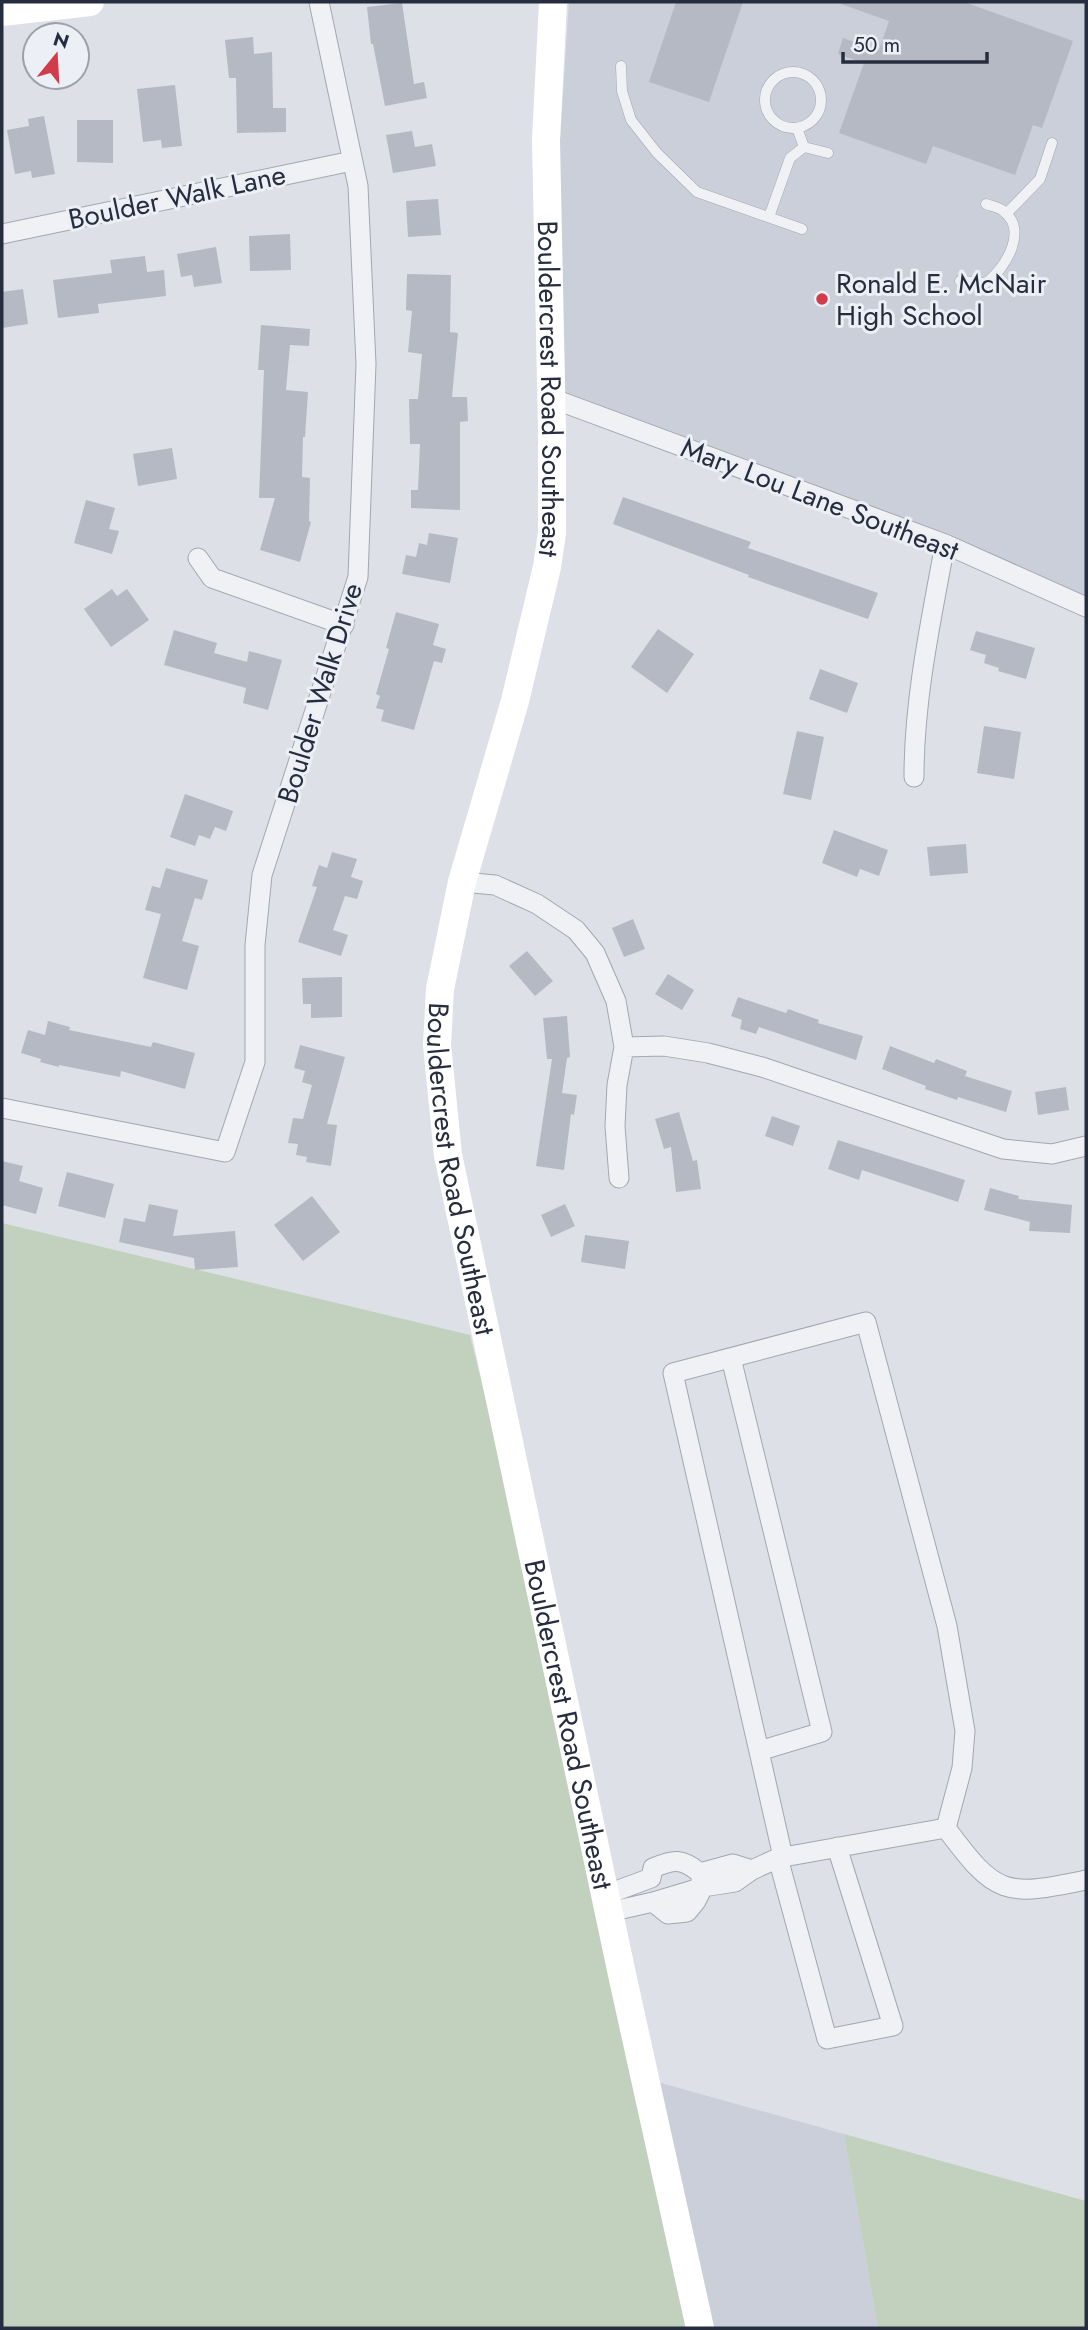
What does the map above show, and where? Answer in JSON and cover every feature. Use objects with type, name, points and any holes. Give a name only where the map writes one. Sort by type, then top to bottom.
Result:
[{"type":"street","points":[[2,12],[90,2]]},
{"type":"street","name":"Boulder Walk Drive","points":[[2,1108],[225,1152],[255,1062],[255,945],[262,875],[358,577],[366,364],[358,186],[319,2]]},
{"type":"street","name":"Bouldercrest Road Southeast","points":[[553,2],[546,140],[552,533],[547,567],[501,753],[462,882],[439,989],[437,1045],[449,1155],[607,1903],[701,2328]]},
{"type":"street","name":"Boulder Walk Lane","points":[[2,234],[352,161]]},
{"type":"street","name":"Mary Lou Lane Southeast","points":[[551,398],[945,544],[1086,607]]},
{"type":"street","points":[[914,777],[914,745],[926,647],[945,544]]},
{"type":"street","points":[[198,558],[212,578],[344,625]]},
{"type":"street","points":[[462,882],[495,885],[537,904],[576,930],[595,953],[617,1001],[624,1047],[617,1085],[619,1178]]},
{"type":"street","points":[[624,1047],[664,1046],[708,1053],[762,1067],[1003,1150],[1052,1154],[1086,1146]]},
{"type":"street","points":[[837,1847],[892,2026],[827,2039],[780,1858],[759,1751],[673,1373],[866,1322],[947,1626],[965,1731],[962,1768],[946,1828]]},
{"type":"street","points":[[731,1358],[822,1732],[759,1751]]},
{"type":"street","points":[[607,1903],[653,1902],[701,1880],[735,1882],[752,1870],[780,1858],[946,1828]]},
{"type":"street","points":[[946,1828],[975,1867],[1002,1887],[1038,1890],[1086,1880]]},
{"type":"street","points":[[607,1903],[651,1878],[653,1868],[672,1860],[690,1864],[701,1880]]},
{"type":"lane","points":[[621,66],[622,91],[631,120],[657,153],[697,192],[802,229]]},
{"type":"lane","points":[[788,72],[798,72],[814,80],[821,96],[821,104],[813,120],[797,128],[779,124],[767,109],[765,99],[772,82],[788,72]]},
{"type":"lane","points":[[797,128],[804,147]]},
{"type":"lane","points":[[1006,214],[1040,179],[1052,143]]},
{"type":"lane","points":[[769,217],[790,158],[804,147]]},
{"type":"lane","points":[[804,147],[828,153]]},
{"type":"lane","points":[[960,281],[986,283],[998,274],[1007,261],[1014,240],[1012,225],[1002,209],[986,204]]},
{"type":"shaded area","name":"Ronald E. McNair High School","points":[[569,2],[1086,2],[1086,603],[561,395],[556,202]]},
{"type":"shaded area","points":[[647,2079],[844,2134],[878,2328],[702,2328]]},
{"type":"green space","points":[[2,1223],[470,1335],[524,1555],[702,2328],[2,2328]]},
{"type":"green space","points":[[844,2134],[1086,2201],[1086,2328],[878,2328]]},
{"type":"building","points":[[676,2],[743,2],[709,102],[649,82]]},
{"type":"building","points":[[841,2],[964,2],[1073,41],[1042,128],[1033,125],[1015,175],[933,146],[926,164],[839,133],[864,63],[838,54],[843,38],[879,50],[889,21]]},
{"type":"building","points":[[402,3],[414,84],[424,82],[427,98],[385,106],[371,44],[367,7]]},
{"type":"building","points":[[253,37],[254,54],[272,52],[273,108],[286,108],[286,132],[237,133],[236,78],[229,78],[225,40]]},
{"type":"building","points":[[175,85],[182,146],[162,148],[161,140],[143,142],[137,89]]},
{"type":"building","points":[[44,116],[55,174],[32,178],[31,171],[15,174],[7,130],[29,126],[28,119]]},
{"type":"building","points":[[77,120],[113,120],[113,163],[77,162]]},
{"type":"building","points":[[412,131],[415,147],[432,144],[436,166],[393,173],[386,135]]},
{"type":"building","points":[[438,199],[441,235],[408,237],[406,201]]},
{"type":"building","points":[[290,234],[291,270],[250,271],[249,236]]},
{"type":"building","points":[[216,247],[222,283],[194,287],[192,275],[181,277],[177,254]]},
{"type":"building","points":[[145,256],[147,272],[164,270],[166,296],[98,304],[99,313],[58,318],[53,280],[112,273],[110,260]]},
{"type":"building","points":[[407,274],[451,275],[450,332],[458,333],[452,397],[467,397],[468,421],[460,422],[460,510],[411,508],[411,490],[418,490],[420,444],[410,444],[409,399],[418,399],[422,354],[408,352],[412,311],[406,310]]},
{"type":"building","points":[[23,289],[28,324],[2,328],[2,292]]},
{"type":"building","points":[[261,325],[310,329],[309,346],[290,345],[286,390],[308,392],[302,477],[310,478],[311,522],[300,562],[260,550],[275,498],[259,498],[264,370],[258,370]]},
{"type":"building","points":[[172,448],[177,479],[138,486],[133,454]]},
{"type":"building","points":[[623,497],[751,542],[748,548],[878,593],[868,619],[748,577],[749,575],[613,524]]},
{"type":"building","points":[[86,500],[115,508],[109,529],[119,531],[112,554],[74,543]]},
{"type":"building","points":[[429,533],[458,538],[450,583],[402,574],[406,555],[416,557],[419,543],[427,545]]},
{"type":"building","points":[[112,589],[117,596],[127,589],[149,620],[111,647],[84,609]]},
{"type":"building","points":[[396,612],[439,624],[433,645],[446,649],[442,663],[434,661],[414,730],[381,721],[384,710],[376,708],[380,696],[376,694]]},
{"type":"building","points":[[658,629],[694,654],[667,693],[631,667]]},
{"type":"building","points":[[174,630],[217,643],[214,653],[247,662],[249,651],[282,660],[268,710],[243,703],[246,688],[164,665]]},
{"type":"building","points":[[976,631],[1035,648],[1026,679],[998,671],[999,668],[984,663],[986,655],[970,650]]},
{"type":"building","points":[[820,669],[858,683],[847,713],[809,699]]},
{"type":"building","points":[[984,726],[1021,732],[1014,779],[977,773]]},
{"type":"building","points":[[797,731],[824,737],[811,800],[783,794]]},
{"type":"building","points":[[185,794],[233,811],[226,831],[215,827],[210,839],[199,835],[195,846],[170,837]]},
{"type":"building","points":[[834,830],[888,850],[879,876],[860,869],[857,877],[822,863]]},
{"type":"building","points":[[966,844],[968,873],[930,876],[927,847]]},
{"type":"building","points":[[332,852],[357,859],[351,877],[363,881],[357,899],[345,896],[333,930],[348,935],[341,956],[298,942],[317,887],[312,886],[319,865],[327,868]]},
{"type":"building","points":[[166,868],[208,880],[202,900],[195,898],[182,941],[199,946],[187,990],[143,978],[161,914],[145,910],[152,886],[160,888]]},
{"type":"building","points":[[633,919],[645,949],[624,957],[612,928]]},
{"type":"building","points":[[527,951],[553,981],[535,996],[509,966]]},
{"type":"building","points":[[668,974],[694,990],[682,1010],[655,994]]},
{"type":"building","points":[[342,977],[342,1017],[311,1018],[311,1004],[303,1004],[302,978]]},
{"type":"building","points":[[738,997],[786,1013],[788,1009],[819,1020],[818,1023],[863,1036],[856,1060],[759,1027],[756,1034],[740,1029],[742,1020],[731,1016]]},
{"type":"building","points":[[567,1016],[570,1057],[567,1058],[562,1093],[577,1095],[574,1115],[571,1114],[564,1170],[536,1166],[552,1059],[547,1059],[543,1018]]},
{"type":"building","points":[[48,1021],[70,1027],[69,1030],[151,1047],[153,1042],[195,1053],[185,1089],[121,1071],[120,1077],[59,1067],[21,1053],[28,1030],[45,1035]]},
{"type":"building","points":[[300,1045],[345,1057],[327,1124],[337,1125],[331,1166],[306,1162],[307,1157],[296,1155],[298,1144],[288,1143],[293,1118],[303,1119],[312,1085],[302,1082],[305,1071],[294,1068]]},
{"type":"building","points":[[890,1046],[934,1063],[936,1059],[967,1071],[965,1076],[1012,1091],[1006,1112],[925,1089],[926,1086],[882,1069]]},
{"type":"building","points":[[1066,1087],[1069,1110],[1038,1115],[1035,1092]]},
{"type":"building","points":[[679,1112],[693,1161],[697,1160],[701,1189],[676,1192],[671,1147],[664,1149],[655,1119]]},
{"type":"building","points":[[772,1116],[800,1126],[793,1146],[765,1136]]},
{"type":"building","points":[[838,1140],[965,1180],[958,1202],[862,1170],[859,1180],[828,1169]]},
{"type":"building","points":[[2,1161],[23,1166],[19,1181],[43,1188],[36,1214],[2,1205]]},
{"type":"building","points":[[67,1172],[114,1184],[105,1218],[58,1206]]},
{"type":"building","points":[[990,1188],[1019,1196],[1018,1199],[1072,1205],[1070,1233],[1029,1231],[1030,1222],[984,1210]]},
{"type":"building","points":[[312,1196],[340,1232],[303,1261],[274,1225]]},
{"type":"building","points":[[149,1204],[178,1210],[173,1236],[235,1231],[238,1267],[195,1270],[194,1258],[119,1242],[124,1218],[145,1222]]},
{"type":"building","points":[[565,1204],[575,1226],[551,1237],[541,1215]]},
{"type":"building","points":[[585,1235],[629,1241],[625,1269],[581,1262]]},
{"type":"place","name":"Ronald E. McNair High School","points":[[822,299]]}]
